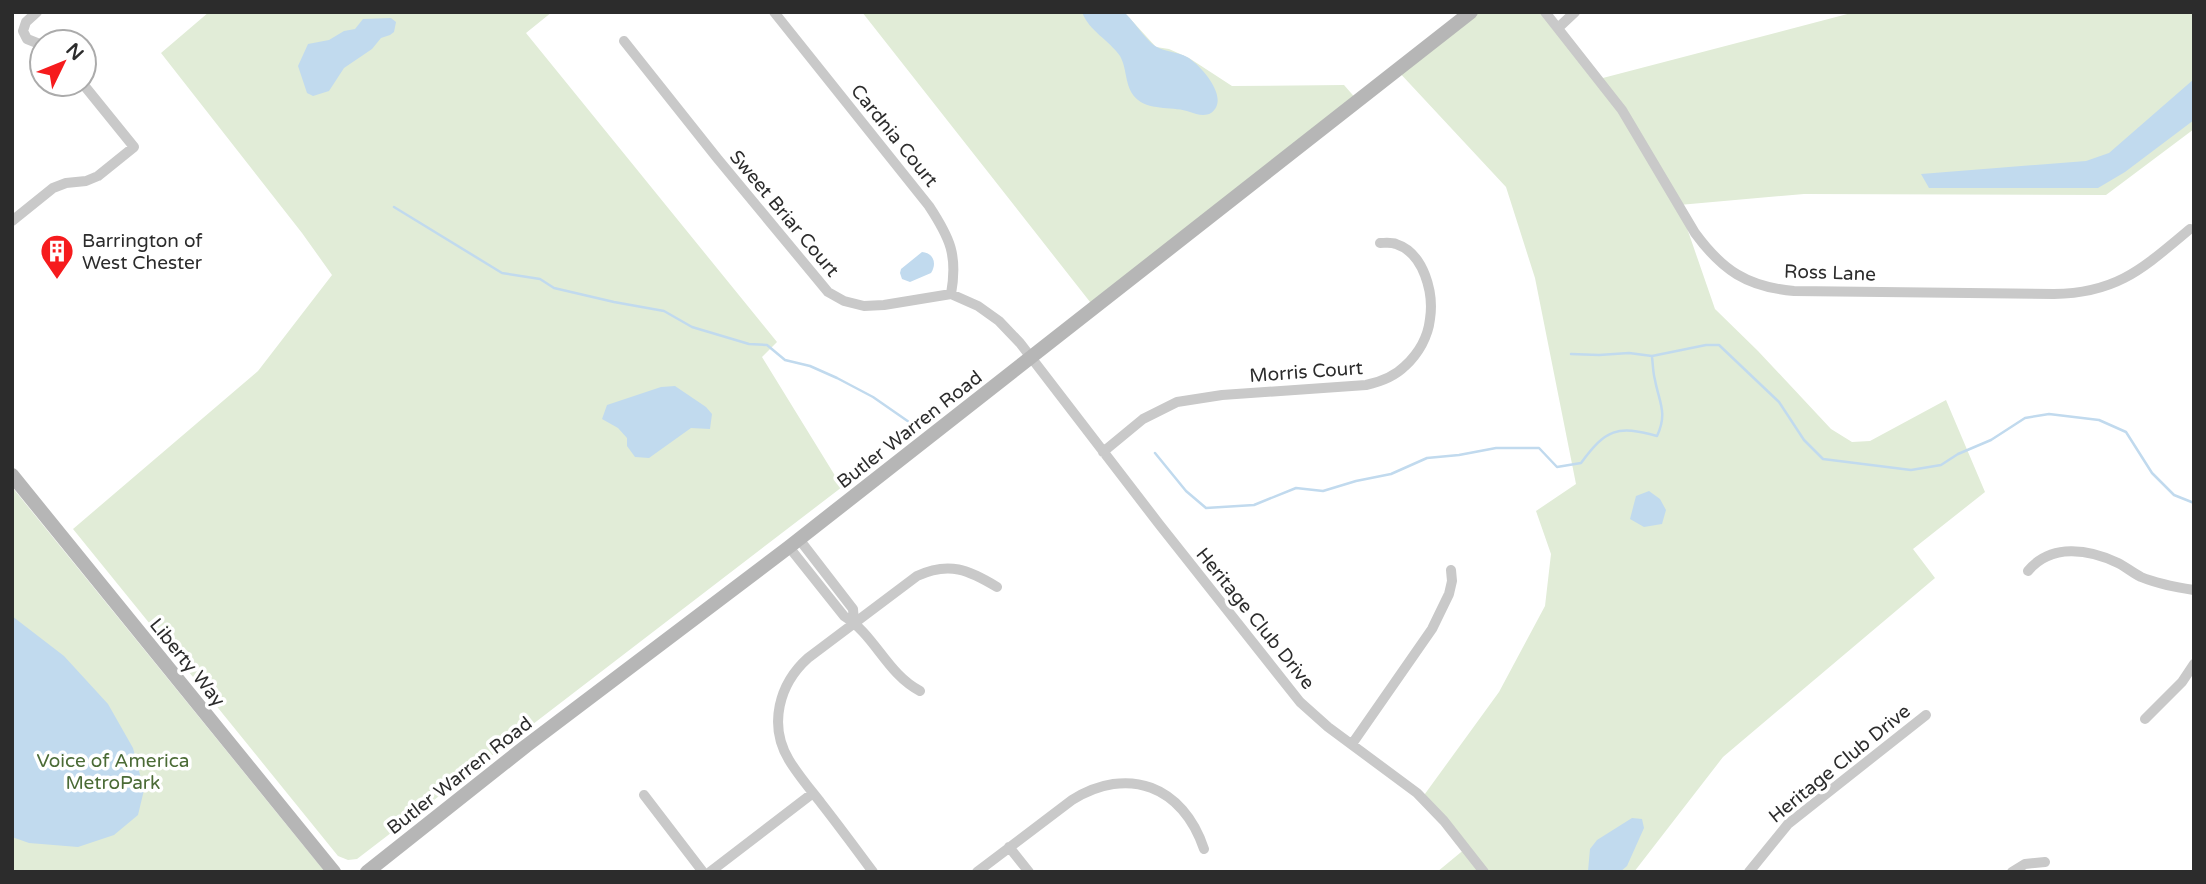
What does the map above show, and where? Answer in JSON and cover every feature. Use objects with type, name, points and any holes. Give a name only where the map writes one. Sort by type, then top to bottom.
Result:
[{"type":"main road","name":"Butler Warren Road","points":[[367,872],[526,746],[794,543],[1471,12]]},
{"type":"main road","name":"Liberty Way","points":[[12,475],[334,872]]},
{"type":"street","points":[[28,39],[23,31],[26,22],[37,12]]},
{"type":"street","name":"Cardnia Court","points":[[774,12],[929,206],[944,229],[953,253],[954,278],[951,294]]},
{"type":"street","name":"Ross Lane","points":[[1545,12],[1622,110],[1706,248],[1729,270],[1763,286],[1800,291],[2054,294],[2086,292],[2116,283],[2133,274],[2190,229]]},
{"type":"street","points":[[1558,28],[1575,12]]},
{"type":"street","name":"Sweet Briar Court","points":[[624,41],[717,159],[828,292],[844,301],[864,306],[884,306],[951,294]]},
{"type":"street","points":[[12,221],[53,188],[98,176],[134,147],[94,98]]},
{"type":"street","name":"Morris Court","points":[[1103,452],[1143,419],[1177,402],[1222,395],[1366,385],[1379,382],[1402,369],[1415,355],[1427,332],[1430,293],[1424,274],[1410,253],[1393,243],[1380,243]]},
{"type":"street","points":[[951,294],[978,306],[999,320],[1031,358]]},
{"type":"street","name":"Heritage Club Drive","points":[[1031,358],[1283,682],[1314,715],[1422,797],[1484,872]]},
{"type":"street","points":[[794,543],[844,616],[854,622],[904,682],[920,691]]},
{"type":"street","points":[[2028,570],[2049,555],[2074,551],[2100,555],[2139,576],[2194,590]]},
{"type":"street","points":[[873,872],[789,760],[781,742],[778,715],[787,684],[798,667],[905,583],[923,573],[935,569],[962,570],[997,587]]},
{"type":"street","points":[[1352,744],[1432,629],[1449,594],[1451,570]]},
{"type":"street","points":[[2145,719],[2182,682],[2194,664]]},
{"type":"street","name":"Heritage Club Drive","points":[[1749,872],[1788,824],[1926,715]]},
{"type":"street","points":[[977,872],[1072,800],[1088,790],[1114,783],[1149,787],[1167,796],[1189,820],[1203,849]]},
{"type":"street","points":[[710,872],[813,793]]},
{"type":"street","points":[[644,795],[702,872]]},
{"type":"street","points":[[1009,847],[1029,872]]},
{"type":"street","points":[[2012,872],[2025,864],[2045,862]]},
{"type":"green space","points":[[209,12],[552,12],[526,33],[777,342],[762,357],[842,487],[357,859],[348,860],[338,856],[73,529],[258,371],[332,275],[161,53]]},
{"type":"green space","points":[[862,12],[1124,12],[1156,47],[1169,49],[1189,58],[1232,86],[1344,85],[1358,101],[1094,307]]},
{"type":"green space","points":[[1471,12],[1545,12],[1599,79],[1855,12],[2194,12],[2194,129],[2106,195],[1804,194],[1679,205],[1715,309],[1831,429],[1852,442],[1870,441],[1946,400],[1985,492],[1913,549],[1935,578],[1723,757],[1634,872],[1437,872],[1466,848],[1422,798],[1499,692],[1545,606],[1551,554],[1536,511],[1576,484],[1535,278],[1506,187],[1397,70]]},
{"type":"green space","name":"Voice of America MetroPark","points":[[12,487],[325,872],[12,872]]},
{"type":"water","points":[[1082,12],[1124,12],[1153,45],[1187,57],[1199,67],[1216,91],[1216,107],[1211,113],[1200,115],[1150,106],[1138,100],[1130,90],[1120,56],[1089,25]]},
{"type":"water","points":[[391,18],[396,22],[394,32],[381,38],[372,49],[344,68],[329,91],[313,96],[307,93],[298,66],[308,44],[329,40],[344,31],[355,29],[363,19]]},
{"type":"water","points":[[2194,79],[2194,120],[2125,172],[2098,188],[1929,188],[1921,174],[2086,161],[2109,153]]},
{"type":"water","points":[[922,252],[929,254],[933,260],[931,273],[910,282],[902,279],[901,269]]},
{"type":"water","points":[[675,386],[712,414],[710,429],[691,428],[649,458],[635,457],[627,446],[627,438],[618,428],[602,419],[607,405],[661,387]]},
{"type":"water","points":[[1649,491],[1660,499],[1666,510],[1662,524],[1644,527],[1630,519],[1636,496]]},
{"type":"water","points":[[12,616],[64,656],[108,704],[133,748],[144,790],[138,815],[114,835],[78,847],[29,843],[12,837]]},
{"type":"water","points":[[1632,818],[1642,819],[1644,828],[1627,866],[1620,872],[1567,872],[1588,871],[1590,849],[1597,840]]},
{"type":"waterway","points":[[394,207],[502,273],[540,279],[554,288],[664,311],[692,327],[749,344],[767,345],[785,360],[810,366],[873,397],[909,422]]},
{"type":"waterway","points":[[1571,354],[1629,353],[1652,356],[1706,345],[1719,345],[1779,402],[1804,440],[1823,459],[1911,470],[1941,465],[1958,454],[1991,440],[2025,418],[2049,414],[2099,420],[2126,432],[2152,473],[2174,495],[2194,503]]},
{"type":"waterway","points":[[1155,453],[1186,491],[1206,508],[1254,505],[1296,488],[1323,491],[1391,474],[1427,458],[1496,448],[1539,448],[1557,467],[1581,463],[1598,443],[1613,433],[1632,431],[1657,436],[1662,414],[1652,357]]},
{"type":"place","name":"Barrington of West Chester","points":[[57,281]]}]
